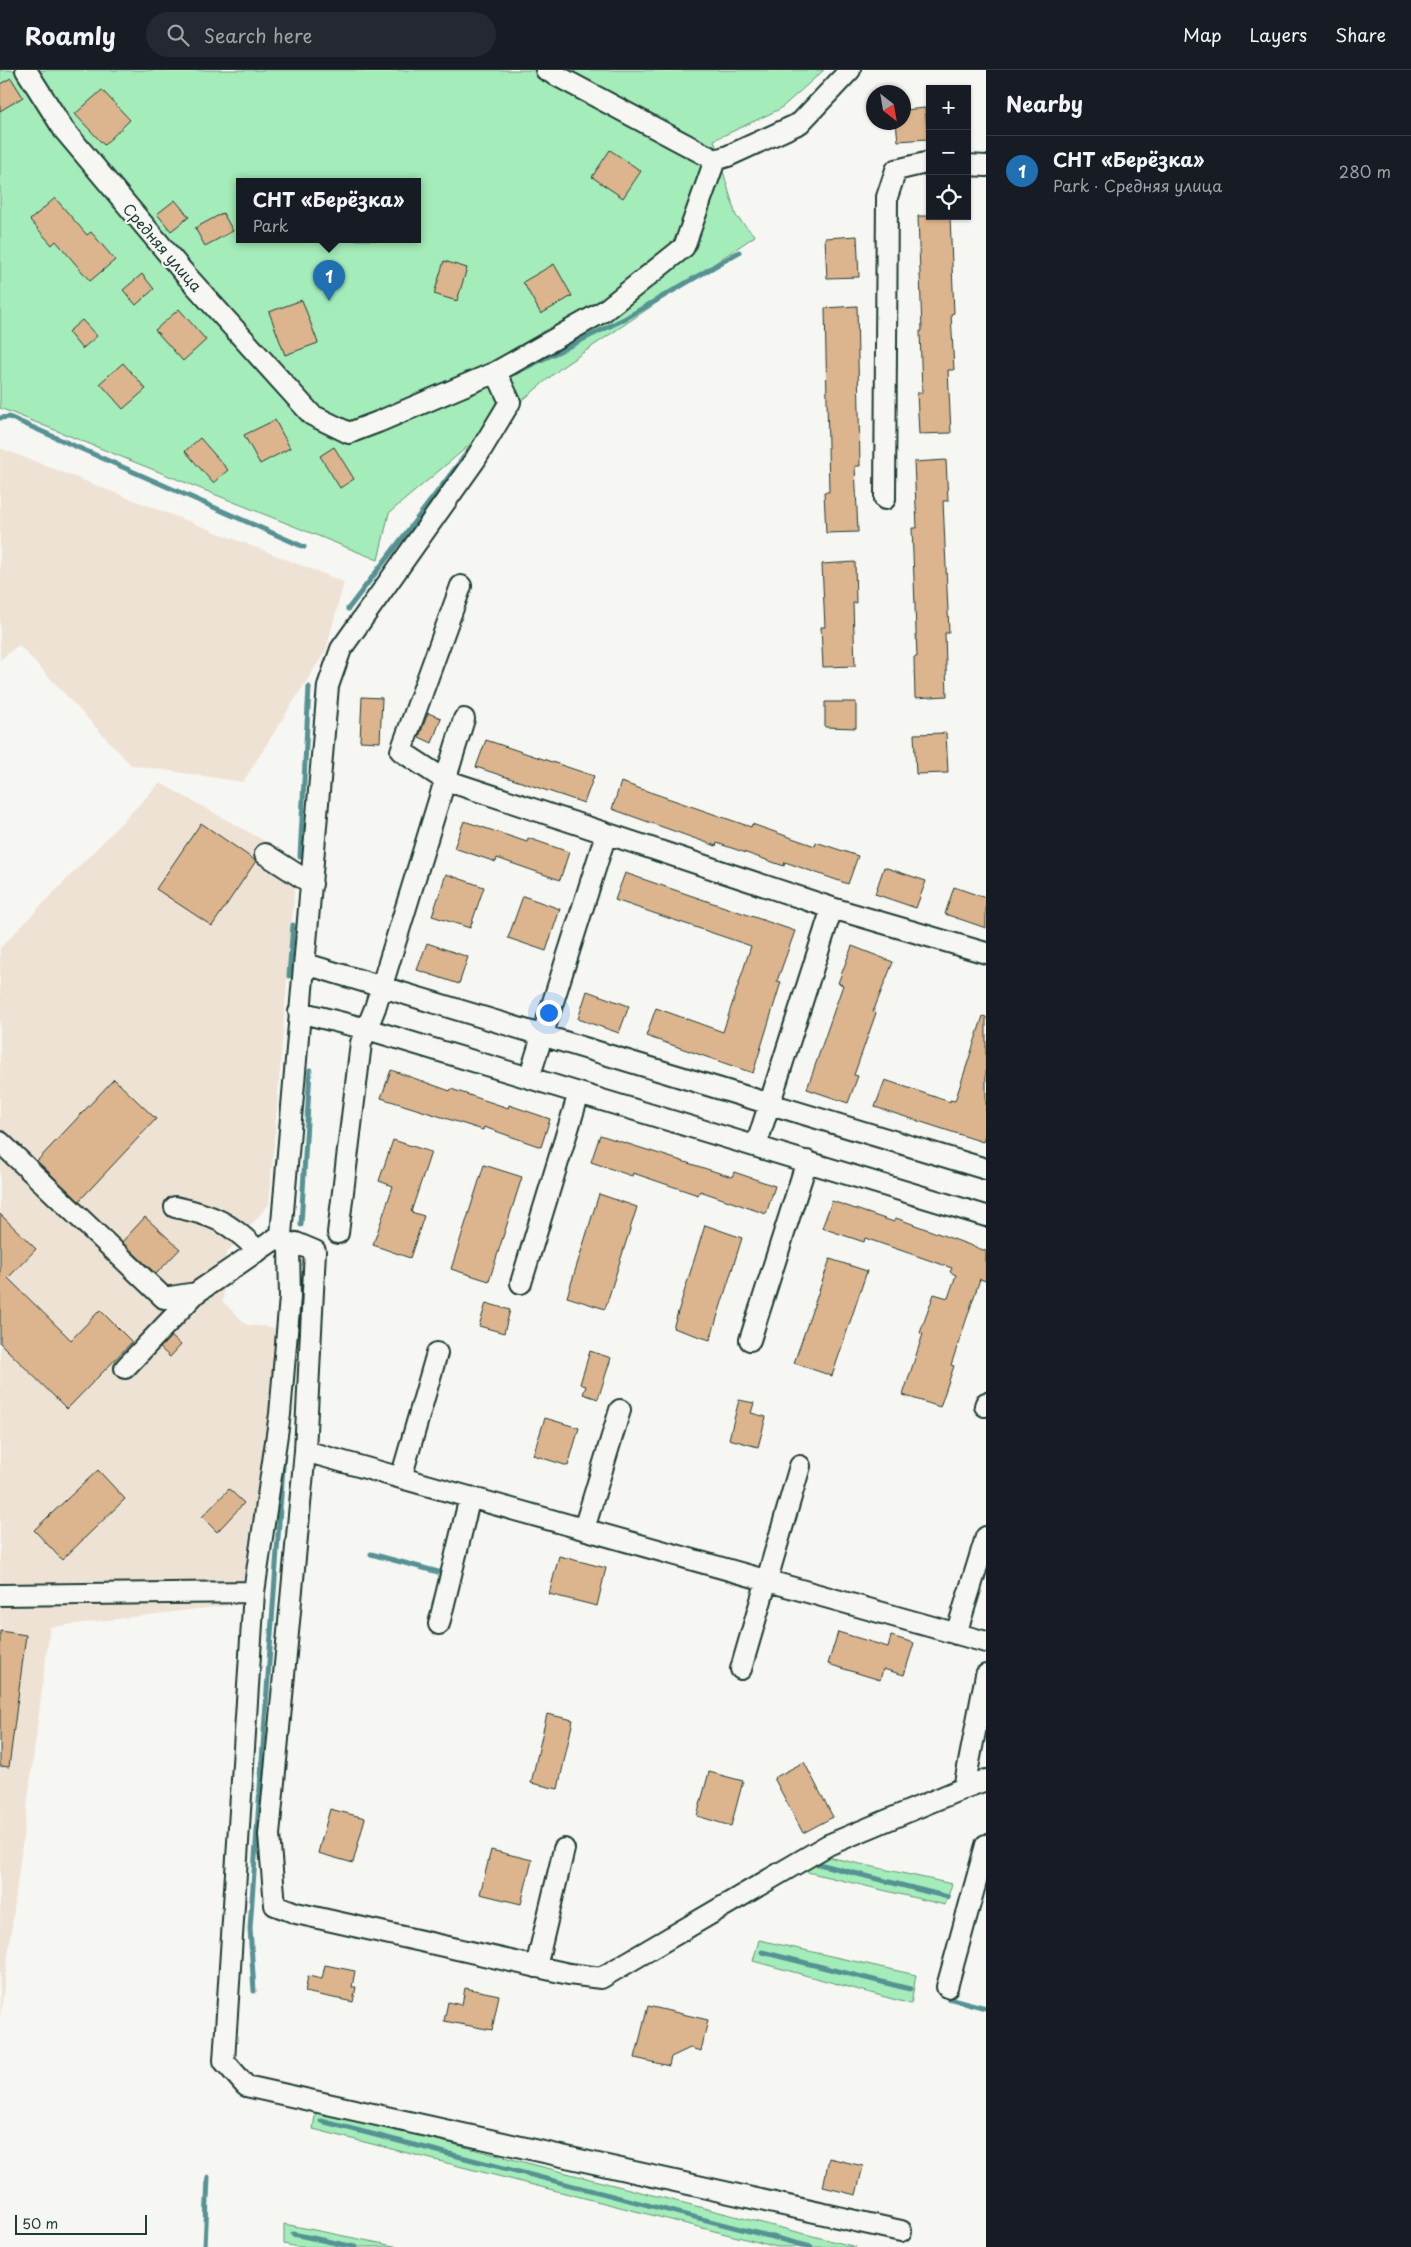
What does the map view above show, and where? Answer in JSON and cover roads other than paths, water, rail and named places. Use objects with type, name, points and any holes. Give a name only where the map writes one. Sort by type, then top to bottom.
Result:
[{"type":"street","name":"Средняя улица","points":[[26,70],[64,130],[185,274],[312,414],[349,433],[496,372]]},
{"type":"street","points":[[546,70],[715,160],[728,156],[800,123],[850,70]]},
{"type":"street","points":[[715,160],[708,186],[684,248],[604,311],[496,372],[510,402],[475,460],[340,649],[328,686],[306,964],[300,1012],[285,1242],[290,1297],[280,1414],[254,1592],[224,2060],[246,2086],[901,2231]]},
{"type":"street","points":[[885,499],[887,197],[896,170],[926,163]]},
{"type":"street","points":[[971,165],[986,166]]},
{"type":"street","points":[[460,586],[401,751],[445,780],[832,908],[986,953]]},
{"type":"street","points":[[338,1233],[361,1043],[381,988],[464,719]]},
{"type":"street","points":[[529,1078],[606,834]]},
{"type":"street","points":[[265,854],[312,884]]},
{"type":"street","points":[[756,1146],[832,908]]},
{"type":"street","points":[[306,964],[986,1169]]},
{"type":"street","points":[[300,1012],[367,1029],[986,1216]]},
{"type":"street","points":[[521,1283],[579,1093]]},
{"type":"street","points":[[0,1142],[164,1298],[196,1293]]},
{"type":"street","points":[[750,1340],[807,1162]]},
{"type":"street","points":[[175,1207],[209,1214],[242,1234],[258,1251]]},
{"type":"street","points":[[125,1368],[196,1293],[258,1251],[285,1242],[296,1243],[315,1251],[305,1451],[269,1835],[275,1905],[296,1913],[536,1967],[601,1978],[828,1845],[986,1780]]},
{"type":"street","points":[[402,1478],[437,1353]]},
{"type":"street","points":[[584,1529],[620,1410]]},
{"type":"street","points":[[305,1451],[986,1642]]},
{"type":"street","points":[[741,1669],[800,1466]]},
{"type":"street","points":[[438,1624],[470,1497]]},
{"type":"street","points":[[956,1634],[986,1537]]},
{"type":"street","points":[[0,1594],[254,1592]]},
{"type":"street","points":[[964,1788],[986,1675]]},
{"type":"street","points":[[948,1987],[986,1845]]},
{"type":"street","points":[[536,1967],[564,1849]]},
{"type":"waterway","points":[[515,373],[626,318],[739,252]]},
{"type":"waterway","points":[[0,418],[9,417],[304,547]]},
{"type":"waterway","points":[[348,609],[473,445]]},
{"type":"waterway","points":[[300,857],[309,687]]},
{"type":"waterway","points":[[289,976],[293,925]]},
{"type":"waterway","points":[[301,1225],[310,1070]]},
{"type":"waterway","points":[[254,1991],[250,1928],[284,1453]]},
{"type":"waterway","points":[[371,1554],[442,1573]]},
{"type":"waterway","points":[[811,1862],[948,1897]]},
{"type":"waterway","points":[[762,1952],[910,1989]]},
{"type":"waterway","points":[[948,1998],[986,2008]]},
{"type":"waterway","points":[[321,2121],[811,2247]]},
{"type":"waterway","points":[[205,2247],[208,2177]]},
{"type":"waterway","points":[[293,2234],[355,2247]]},
{"type":"place","name":"СНТ «Берёзка»","points":[[329,301]]}]
